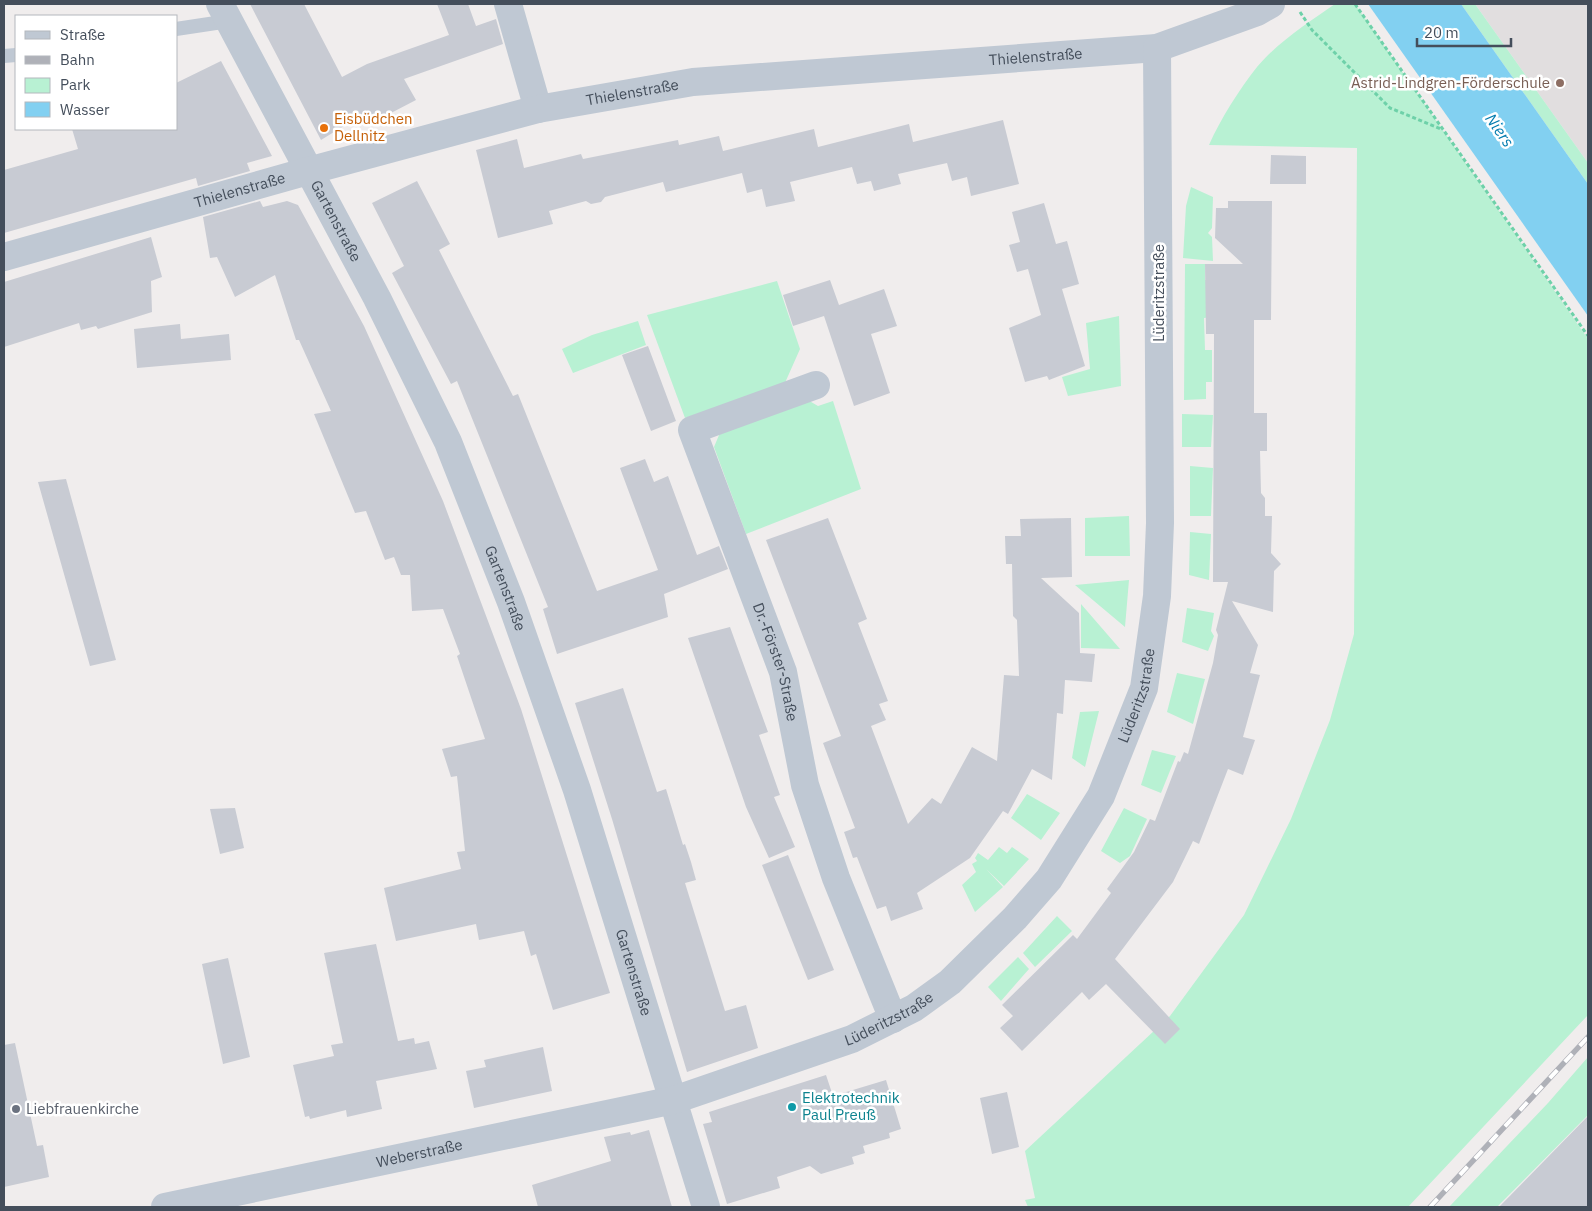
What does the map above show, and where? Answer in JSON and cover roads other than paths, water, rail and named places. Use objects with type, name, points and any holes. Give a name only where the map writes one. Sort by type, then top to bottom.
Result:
[{"type":"street","points":[[508,4],[538,109]]},
{"type":"street","name":"Thielenstraße","points":[[4,257],[308,171],[538,109],[693,82],[1157,48],[1257,12],[1271,4]]},
{"type":"street","name":"Gartenstraße","points":[[224,12],[377,298],[448,442],[511,602],[577,790],[706,1207]]},
{"type":"street","name":"Lüderitzstraße","points":[[674,1100],[852,1039],[914,1008],[950,982],[1015,918],[1049,879],[1102,796],[1144,688],[1157,596],[1160,523],[1157,48]]},
{"type":"street","name":"Dr.-Förster-Straße","points":[[816,385],[692,430],[783,672],[804,785],[836,878],[893,1020]]},
{"type":"street","name":"Weberstraße","points":[[166,1207],[674,1100]]},
{"type":"lane","points":[[178,28],[224,12]]},
{"type":"water","name":"Niers","points":[[1368,4],[1461,4],[1588,184],[1588,316]]},
{"type":"railway","points":[[1430,1207],[1588,1037]]},
{"type":"place","name":"Astrid-Lindgren-Förderschule","points":[[1560,83]]},
{"type":"place","name":"Eisbüdchen Dellnitz","points":[[324,128]]},
{"type":"place","name":"Elektrotechnik Paul Preuß","points":[[792,1107]]},
{"type":"place","name":"Liebfrauenkirche","points":[[16,1109]]}]
